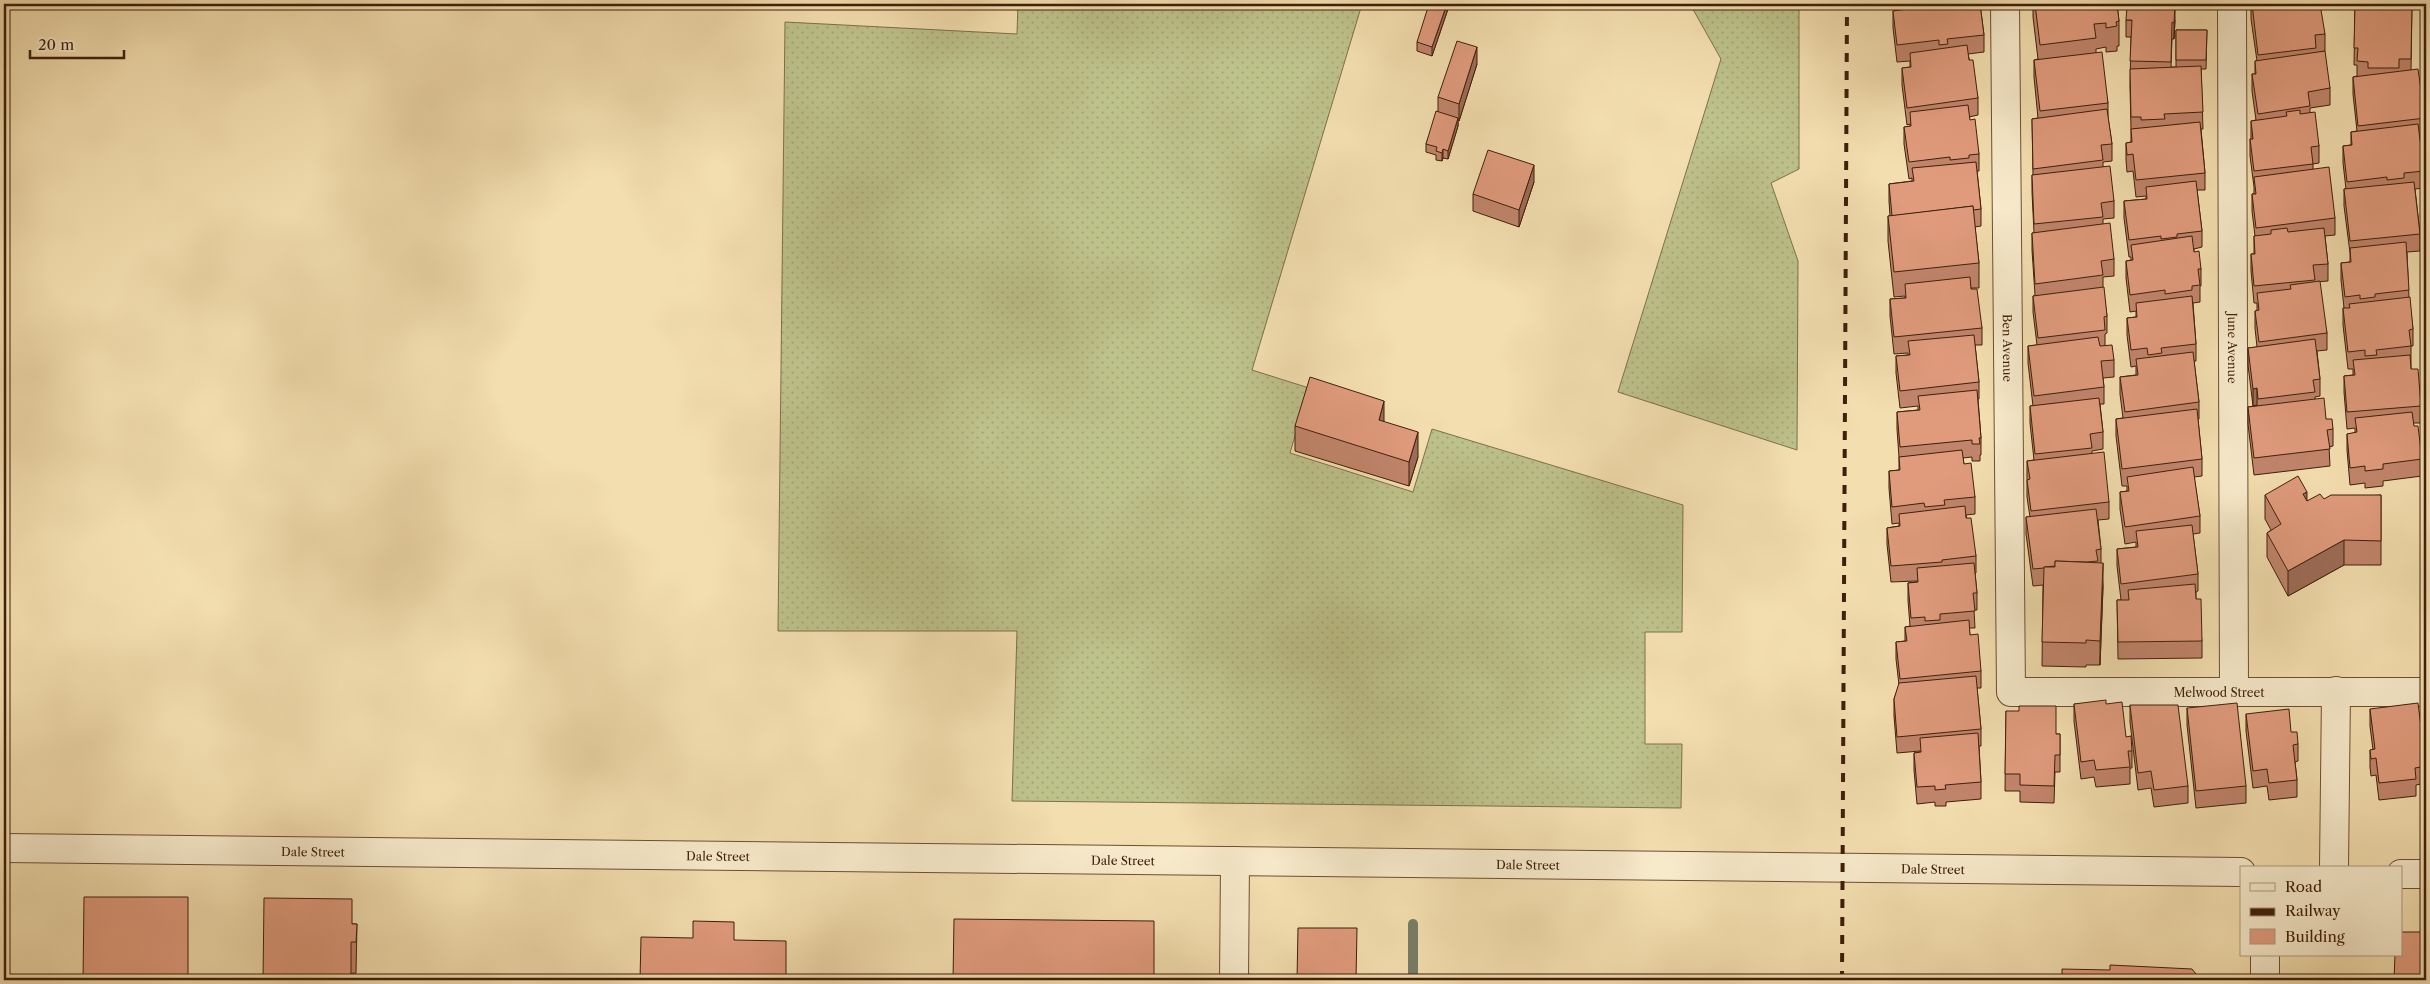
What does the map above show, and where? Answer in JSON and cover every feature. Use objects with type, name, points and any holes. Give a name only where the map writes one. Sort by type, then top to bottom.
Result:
[{"type":"street","name":"Ben Avenue","points":[[2005,4],[2011,692]]},
{"type":"street","name":"June Avenue","points":[[2232,4],[2234,691]]},
{"type":"street","points":[[2334,866],[2336,691]]},
{"type":"street","name":"Melwood Street","points":[[2011,692],[2426,692]]},
{"type":"street","name":"Dale Street","points":[[4,848],[2240,872]]},
{"type":"street","points":[[1234,980],[1235,861]]},
{"type":"street","points":[[2402,874],[2426,874]]},
{"type":"street","points":[[2265,956],[2265,980]]},
{"type":"green space","points":[[1018,4],[1362,4],[1252,370],[1309,388],[1290,453],[1413,492],[1432,429],[1683,505],[1682,632],[1645,632],[1645,744],[1682,744],[1681,808],[1012,801],[1017,631],[778,631],[785,22],[1017,34]]},
{"type":"green space","points":[[1690,4],[1799,4],[1799,169],[1771,183],[1798,261],[1797,450],[1618,392],[1721,59]]},
{"type":"building","points":[[1429,4],[1447,4],[1432,47],[1417,42]]},
{"type":"building","points":[[1922,4],[1980,4],[1984,35],[1947,39],[1948,44],[1939,45],[1939,40],[1897,45],[1893,11],[1922,7]]},
{"type":"building","points":[[2035,4],[2117,4],[2119,21],[2116,22],[2117,26],[2106,28],[2106,23],[2094,24],[2096,38],[2040,45]]},
{"type":"building","points":[[2130,4],[2175,4],[2174,23],[2172,22],[2171,62],[2130,61],[2132,20],[2126,20],[2127,6],[2130,6]]},
{"type":"building","points":[[2252,4],[2320,4],[2325,34],[2315,35],[2316,48],[2258,55]]},
{"type":"building","points":[[2355,4],[2412,4],[2411,59],[2399,59],[2399,68],[2368,68],[2368,62],[2357,61],[2358,48],[2354,48]]},
{"type":"building","points":[[2176,30],[2207,30],[2206,60],[2176,60]]},
{"type":"building","points":[[1457,41],[1477,47],[1459,104],[1438,97]]},
{"type":"building","points":[[1967,45],[1969,60],[1973,60],[1978,98],[1907,108],[1902,68],[1911,67],[1910,53]]},
{"type":"building","points":[[2325,51],[2330,88],[2308,92],[2310,106],[2258,114],[2252,74],[2256,74],[2255,61]]},
{"type":"building","points":[[2102,52],[2108,103],[2040,111],[2034,60]]},
{"type":"building","points":[[2201,66],[2203,112],[2164,114],[2165,119],[2141,120],[2141,117],[2131,117],[2130,69]]},
{"type":"building","points":[[2418,69],[2425,118],[2358,126],[2353,77]]},
{"type":"building","points":[[1968,105],[1970,120],[1975,119],[1979,154],[1969,155],[1969,158],[1950,160],[1950,157],[1909,162],[1904,127],[1911,126],[1910,112]]},
{"type":"building","points":[[2107,109],[2112,144],[2101,145],[2103,160],[2033,169],[2032,119]]},
{"type":"building","points":[[2300,110],[2300,114],[2315,112],[2319,146],[2311,147],[2313,164],[2254,171],[2250,139],[2253,139],[2251,121],[2287,116],[2286,112]]},
{"type":"building","points":[[1436,111],[1458,118],[1448,151],[1443,149],[1442,153],[1436,151],[1437,147],[1426,144]]},
{"type":"building","points":[[2200,122],[2205,173],[2136,180],[2133,154],[2127,155],[2126,143],[2132,142],[2131,129]]},
{"type":"building","points":[[2418,124],[2424,171],[2404,173],[2404,178],[2387,180],[2387,177],[2347,182],[2343,146],[2352,145],[2351,132]]},
{"type":"building","points":[[1488,150],[1534,165],[1519,210],[1473,194]]},
{"type":"building","points":[[1976,162],[1981,209],[1973,210],[1973,206],[1892,216],[1889,184],[1914,181],[1912,168]]},
{"type":"building","points":[[2110,166],[2114,201],[2101,203],[2103,217],[2034,224],[2032,175]]},
{"type":"building","points":[[2329,167],[2335,218],[2256,228],[2252,194],[2256,194],[2254,177]]},
{"type":"building","points":[[2196,181],[2202,231],[2177,234],[2177,237],[2161,239],[2161,236],[2129,240],[2124,201],[2147,199],[2146,187]]},
{"type":"building","points":[[2414,182],[2420,234],[2350,241],[2344,189]]},
{"type":"building","points":[[1973,206],[1979,263],[1894,272],[1888,216]]},
{"type":"building","points":[[2110,223],[2114,259],[2101,261],[2103,275],[2035,284],[2032,233]]},
{"type":"building","points":[[2287,228],[2288,232],[2324,228],[2328,264],[2313,265],[2315,280],[2254,286],[2251,254],[2255,254],[2254,236],[2271,234],[2271,230]]},
{"type":"building","points":[[2192,236],[2194,252],[2199,251],[2201,269],[2198,269],[2200,285],[2192,286],[2192,290],[2165,294],[2165,290],[2130,295],[2126,261],[2133,260],[2131,245]]},
{"type":"building","points":[[2406,242],[2409,290],[2375,294],[2375,297],[2360,299],[2360,295],[2345,297],[2341,263],[2351,262],[2350,248]]},
{"type":"building","points":[[1970,277],[1971,289],[1977,289],[1982,328],[1894,337],[1890,299],[1906,298],[1905,284]]},
{"type":"building","points":[[2320,281],[2327,333],[2259,342],[2255,311],[2259,310],[2257,293],[2291,289],[2290,285]]},
{"type":"building","points":[[2104,287],[2107,316],[2104,317],[2105,330],[2038,338],[2033,296]]},
{"type":"building","points":[[2192,296],[2196,344],[2161,348],[2162,353],[2148,355],[2147,348],[2131,350],[2127,318],[2137,317],[2136,303]]},
{"type":"building","points":[[2410,297],[2413,329],[2409,330],[2411,346],[2376,350],[2377,355],[2365,356],[2365,350],[2348,352],[2343,308],[2350,308],[2349,304]]},
{"type":"building","points":[[1974,335],[1979,382],[1900,391],[1896,356],[1910,355],[1908,341]]},
{"type":"building","points":[[2098,337],[2100,346],[2112,345],[2114,360],[2101,361],[2104,387],[2034,396],[2028,346]]},
{"type":"building","points":[[2315,339],[2320,379],[2313,380],[2315,392],[2258,399],[2257,388],[2253,389],[2248,348]]},
{"type":"building","points":[[2193,352],[2199,402],[2125,412],[2120,377],[2138,375],[2136,359]]},
{"type":"building","points":[[2410,355],[2411,369],[2418,369],[2421,406],[2347,412],[2344,376],[2355,375],[2353,360]]},
{"type":"building","points":[[1310,377],[1384,401],[1379,420],[1418,432],[1409,462],[1295,426]]},
{"type":"building","points":[[1977,390],[1980,444],[1972,444],[1972,440],[1900,447],[1897,412],[1920,410],[1918,396]]},
{"type":"building","points":[[2099,398],[2103,432],[2090,434],[2092,448],[2035,454],[2030,406]]},
{"type":"building","points":[[2324,398],[2326,419],[2332,419],[2333,429],[2327,430],[2330,449],[2254,458],[2248,407]]},
{"type":"building","points":[[2197,409],[2202,459],[2122,469],[2116,419]]},
{"type":"building","points":[[2412,412],[2414,426],[2418,426],[2422,459],[2383,464],[2383,469],[2365,471],[2365,466],[2350,468],[2347,434],[2357,432],[2355,418]]},
{"type":"building","points":[[1962,450],[1964,464],[1971,463],[1975,497],[1944,500],[1945,505],[1925,507],[1924,503],[1892,507],[1889,471],[1900,470],[1899,457]]},
{"type":"building","points":[[2104,452],[2109,502],[2031,511],[2027,480],[2030,479],[2027,461]]},
{"type":"building","points":[[2193,467],[2200,516],[2125,527],[2120,492],[2129,491],[2127,477]]},
{"type":"building","points":[[2298,476],[2307,492],[2303,494],[2307,501],[2320,494],[2324,499],[2331,495],[2381,495],[2381,541],[2344,540],[2288,571],[2267,533],[2281,524],[2265,495]]},
{"type":"building","points":[[1965,506],[1966,518],[1971,518],[1976,556],[1942,560],[1942,562],[1891,566],[1887,528],[1900,526],[1899,514]]},
{"type":"building","points":[[2096,509],[2101,549],[2096,550],[2098,561],[2055,561],[2055,566],[2033,569],[2026,517]]},
{"type":"building","points":[[2192,525],[2198,574],[2121,584],[2117,549],[2138,547],[2136,531]]},
{"type":"building","points":[[2055,561],[2103,563],[2100,641],[2086,640],[2086,643],[2042,642],[2044,567],[2055,567]]},
{"type":"building","points":[[1974,563],[1977,593],[1973,593],[1975,611],[1940,614],[1940,620],[1925,621],[1925,617],[1911,618],[1908,583],[1918,582],[1917,568]]},
{"type":"building","points":[[2195,584],[2196,599],[2201,599],[2202,641],[2118,642],[2117,600],[2129,600],[2128,590]]},
{"type":"building","points":[[1969,620],[1970,635],[1978,634],[1981,671],[1900,679],[1896,642],[1907,641],[1905,627]]},
{"type":"building","points":[[1976,676],[1981,729],[1897,737],[1894,699],[1899,683]]},
{"type":"building","points":[[2106,700],[2106,704],[2122,702],[2126,737],[2131,736],[2132,751],[2128,751],[2130,767],[2096,770],[2094,760],[2081,762],[2074,704]]},
{"type":"building","points":[[2237,703],[2246,786],[2196,791],[2187,708]]},
{"type":"building","points":[[2418,703],[2426,766],[2415,768],[2416,779],[2379,783],[2376,758],[2371,759],[2370,750],[2375,749],[2370,709]]},
{"type":"building","points":[[2130,705],[2178,705],[2188,786],[2154,790],[2151,771],[2138,773]]},
{"type":"building","points":[[2019,706],[2056,706],[2056,734],[2060,734],[2060,755],[2055,755],[2054,786],[2020,785],[2020,774],[2005,774],[2006,711],[2019,711]]},
{"type":"building","points":[[2289,709],[2291,732],[2297,732],[2298,744],[2293,745],[2297,780],[2269,783],[2267,769],[2253,771],[2246,714]]},
{"type":"building","points":[[1978,733],[1981,782],[1945,785],[1946,789],[1935,790],[1935,786],[1917,787],[1914,753],[1921,752],[1920,738]]},
{"type":"building","points":[[84,897],[188,897],[188,980],[83,980]]},
{"type":"building","points":[[264,898],[352,899],[352,924],[357,924],[356,942],[351,942],[351,980],[263,980]]},
{"type":"building","points":[[954,919],[1154,921],[1154,980],[953,980]]},
{"type":"building","points":[[693,921],[734,922],[734,940],[786,941],[786,980],[640,980],[641,937],[693,938]]},
{"type":"building","points":[[1298,928],[1357,928],[1356,980],[1297,980]]},
{"type":"building","points":[[2402,932],[2426,932],[2426,980],[2394,980],[2395,956],[2402,956]]},
{"type":"building","points":[[2110,965],[2192,969],[2196,974],[2196,980],[2062,980],[2062,969],[2110,970]]},
{"type":"waterway","points":[[1413,924],[1413,980]]},
{"type":"railway","points":[[1842,980],[1847,4]]}]
